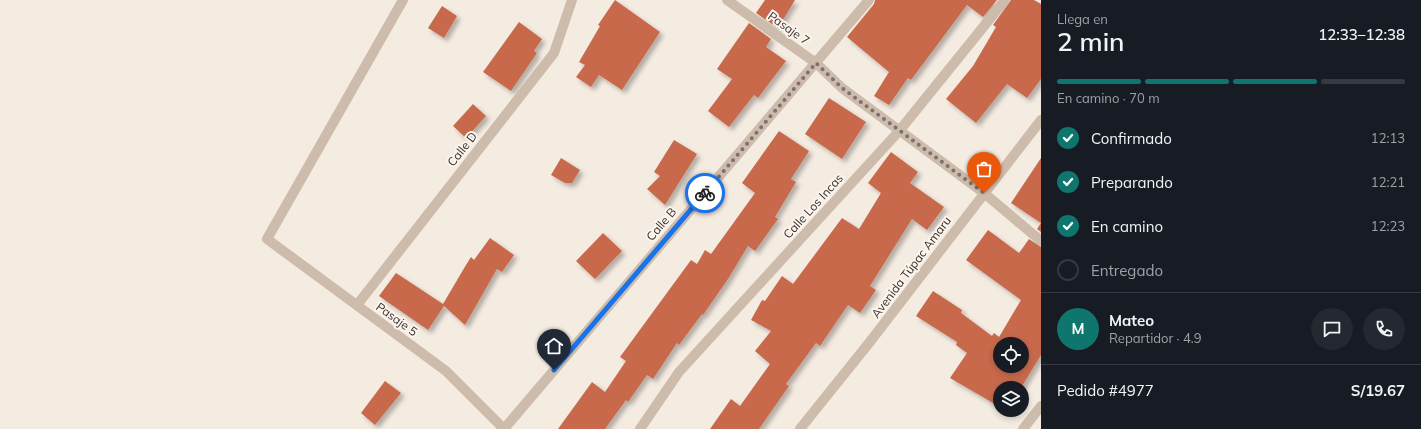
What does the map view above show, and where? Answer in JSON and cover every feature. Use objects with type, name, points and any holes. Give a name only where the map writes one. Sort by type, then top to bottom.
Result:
[{"type":"street","name":"Pasaje 5","points":[[403,0],[267,238],[446,371],[504,429]]},
{"type":"street","name":"Calle D","points":[[358,305],[554,52],[572,0]]},
{"type":"street","name":"Pasaje 7","points":[[727,0],[816,63],[842,88],[984,193],[1041,241]]},
{"type":"street","name":"Calle B","points":[[504,429],[869,0]]},
{"type":"street","name":"Calle Los Incas","points":[[640,429],[679,372],[900,130],[1005,0]]},
{"type":"street","name":"Avenida Túpac Amaru","points":[[800,429],[869,343],[1041,120]]},
{"type":"street","points":[[1023,429],[1041,406]]},
{"type":"building","points":[[615,0],[660,32],[622,90],[599,75],[591,87],[576,77],[585,65],[579,62],[600,26],[598,25]]},
{"type":"building","points":[[765,0],[795,0],[778,28],[756,13]]},
{"type":"building","points":[[875,0],[997,0],[983,17],[967,5],[911,80],[908,78],[889,105],[874,96],[889,72],[847,37],[874,4]]},
{"type":"building","points":[[1011,0],[1034,0],[1041,4],[1041,79],[1027,98],[1007,84],[976,123],[946,99],[973,66],[996,27],[993,25]]},
{"type":"building","points":[[442,6],[457,16],[444,38],[428,28]]},
{"type":"building","points":[[519,22],[542,39],[534,51],[537,53],[511,91],[483,72]]},
{"type":"building","points":[[749,23],[771,39],[766,47],[786,61],[758,98],[754,95],[729,127],[708,111],[732,79],[717,69]]},
{"type":"building","points":[[829,98],[866,122],[842,159],[805,134]]},
{"type":"building","points":[[473,104],[486,116],[466,138],[453,126]]},
{"type":"building","points":[[779,131],[809,151],[791,179],[796,182],[775,217],[778,219],[755,251],[748,246],[728,279],[703,315],[702,314],[679,345],[677,343],[653,379],[647,375],[628,402],[626,400],[605,429],[558,429],[592,382],[605,392],[626,361],[620,357],[691,260],[697,264],[705,250],[711,254],[755,193],[742,183]]},
{"type":"building","points":[[674,140],[697,154],[665,205],[647,189],[660,176],[654,172]]},
{"type":"building","points":[[891,152],[918,172],[910,183],[944,207],[927,230],[912,219],[870,286],[876,290],[860,313],[848,305],[820,346],[816,343],[786,384],[789,386],[759,429],[710,429],[731,399],[740,406],[770,364],[755,351],[771,331],[751,320],[762,300],[765,301],[782,276],[793,284],[842,218],[859,229],[881,193],[868,183]]},
{"type":"building","points":[[561,158],[580,170],[572,183],[565,183],[551,175]]},
{"type":"building","points":[[1041,158],[1041,223],[1011,203]]},
{"type":"building","points":[[1041,223],[1041,232],[1037,229]]},
{"type":"building","points":[[988,230],[1019,253],[1029,239],[1041,247],[1041,355],[1025,381],[993,381],[993,403],[950,378],[967,353],[956,345],[957,342],[916,316],[933,291],[962,310],[961,313],[992,336],[994,333],[999,337],[1021,300],[966,260]]},
{"type":"building","points":[[603,233],[622,251],[595,279],[576,261]]},
{"type":"building","points":[[490,238],[514,255],[502,272],[497,269],[465,325],[444,306],[428,330],[379,296],[396,273],[443,304],[471,257],[474,260]]},
{"type":"building","points":[[385,381],[401,393],[375,425],[361,413]]},
{"type":"way so far","points":[[705,193],[816,63],[842,88],[984,193]]},
{"type":"route","points":[[554,370],[705,193]]}]
